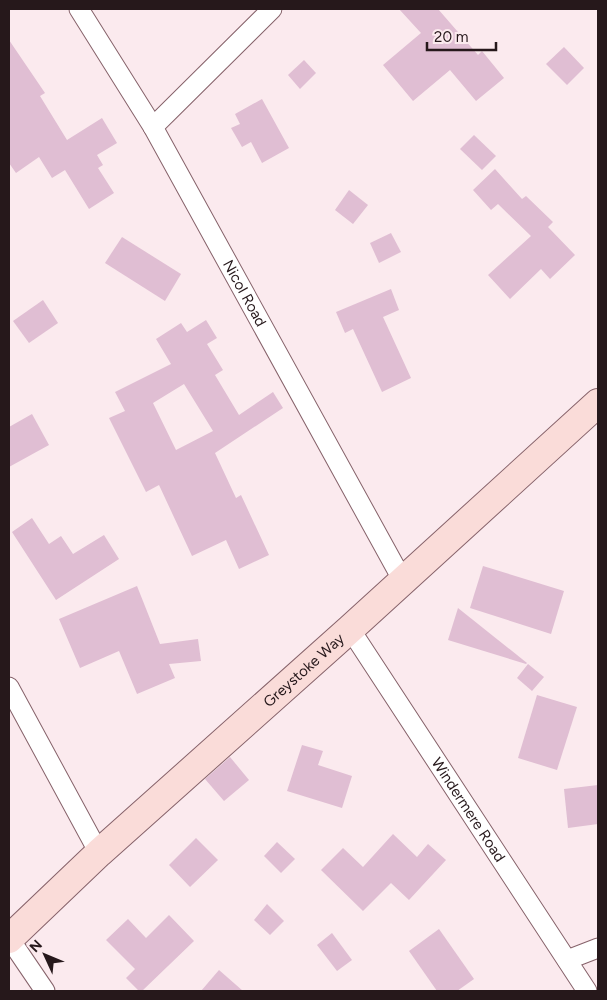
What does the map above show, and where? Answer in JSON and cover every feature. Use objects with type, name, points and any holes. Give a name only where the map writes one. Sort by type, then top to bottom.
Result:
[{"type":"street","name":"Nicol Road","points":[[79,9],[153,127],[403,581]]},
{"type":"street","points":[[153,127],[272,9]]},
{"type":"street","name":"Greystoke Way","points":[[9,939],[98,854],[350,629],[598,403]]},
{"type":"street","name":"Windermere Road","points":[[350,629],[587,991]]},
{"type":"street","points":[[9,686],[98,854]]},
{"type":"street","points":[[9,939],[45,991]]},
{"type":"street","points":[[567,960],[598,948]]},
{"type":"building","points":[[399,9],[438,9],[478,55],[482,51],[504,78],[476,101],[450,70],[413,101],[383,65],[421,33]]},
{"type":"building","points":[[9,40],[45,93],[40,96],[67,140],[102,118],[117,143],[97,155],[103,165],[98,168],[114,193],[89,209],[65,170],[52,178],[39,157],[16,173],[9,163]]},
{"type":"building","points":[[564,47],[584,68],[567,85],[546,64]]},
{"type":"building","points":[[304,60],[316,73],[300,89],[288,75]]},
{"type":"building","points":[[262,99],[289,148],[262,163],[251,142],[242,147],[231,128],[240,124],[235,114]]},
{"type":"building","points":[[474,135],[496,156],[482,170],[460,149]]},
{"type":"building","points":[[495,169],[522,199],[526,196],[553,222],[548,227],[575,255],[550,279],[541,269],[510,299],[488,275],[531,236],[498,204],[491,210],[473,190]]},
{"type":"building","points":[[349,190],[368,205],[353,224],[335,210]]},
{"type":"building","points":[[391,233],[401,252],[379,263],[370,243]]},
{"type":"building","points":[[122,237],[181,274],[165,301],[105,263]]},
{"type":"building","points":[[391,289],[399,310],[383,317],[411,378],[382,392],[353,329],[345,333],[336,312]]},
{"type":"building","points":[[43,300],[58,323],[29,343],[13,321]]},
{"type":"building","points":[[206,320],[217,338],[207,344],[223,370],[215,375],[239,415],[273,392],[283,408],[215,453],[236,498],[241,495],[269,555],[239,569],[226,540],[192,556],[159,485],[146,492],[109,418],[125,411],[115,392],[171,364],[156,339],[181,323],[187,332]],"holes":[[[184,384],[213,431],[176,450],[153,403]]]},
{"type":"building","points":[[32,414],[49,445],[9,467],[9,427]]},
{"type":"building","points":[[32,518],[49,544],[61,536],[73,554],[104,535],[119,559],[56,600],[12,532]]},
{"type":"building","points":[[483,566],[564,591],[551,634],[470,608]]},
{"type":"building","points":[[137,586],[160,644],[198,639],[201,661],[169,664],[175,678],[137,694],[119,651],[80,668],[59,619]]},
{"type":"building","points":[[458,608],[527,663],[448,640]]},
{"type":"building","points":[[528,664],[544,677],[532,691],[517,678]]},
{"type":"building","points":[[537,695],[577,707],[557,770],[518,758]]},
{"type":"building","points":[[302,745],[323,751],[318,765],[352,776],[342,808],[287,791]]},
{"type":"building","points":[[230,757],[249,780],[224,801],[205,779]]},
{"type":"building","points":[[598,785],[598,824],[568,828],[564,789]]},
{"type":"building","points":[[393,834],[417,857],[428,844],[446,860],[409,900],[391,883],[363,911],[321,870],[343,848],[363,867]]},
{"type":"building","points":[[196,838],[218,860],[190,887],[169,865]]},
{"type":"building","points":[[277,842],[295,859],[281,873],[264,856]]},
{"type":"building","points":[[267,904],[284,921],[270,935],[254,920]]},
{"type":"building","points":[[169,915],[194,941],[142,991],[139,991],[126,978],[135,969],[106,940],[128,919],[146,938]]},
{"type":"building","points":[[439,929],[474,979],[457,991],[437,991],[409,951]]},
{"type":"building","points":[[332,933],[352,960],[337,971],[317,945]]},
{"type":"building","points":[[219,970],[243,991],[201,991]]}]
